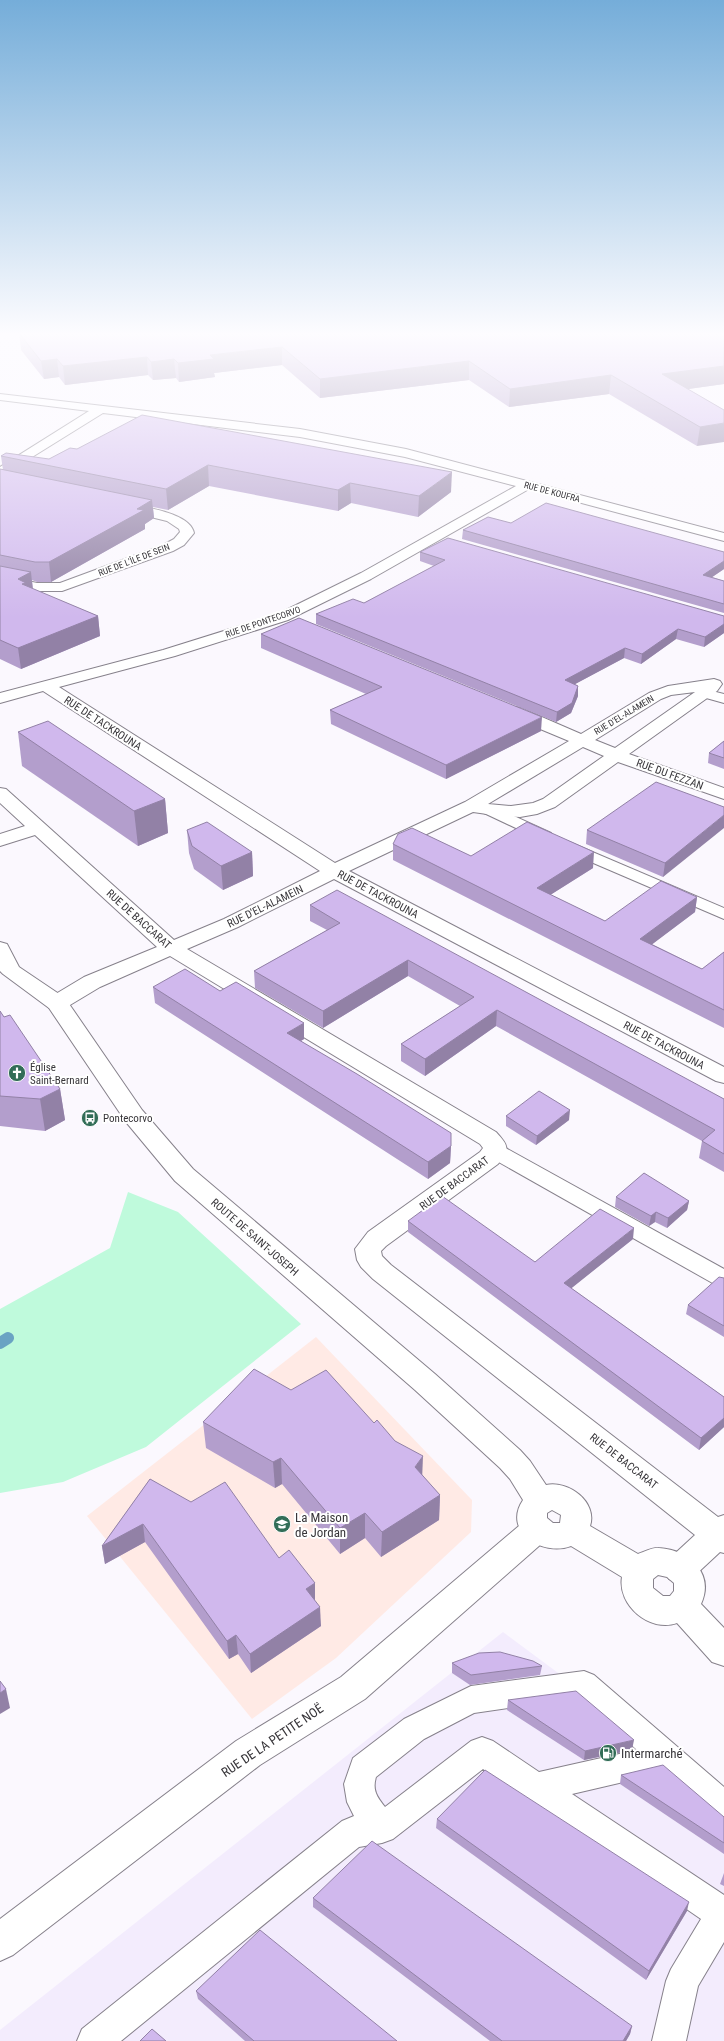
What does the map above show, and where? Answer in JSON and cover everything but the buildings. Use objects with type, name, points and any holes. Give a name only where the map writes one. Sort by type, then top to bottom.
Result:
[{"type":"street","points":[[3,479],[74,428]]},
{"type":"street","name":"RUE DE KOUFRA","points":[[258,428],[300,433],[406,452],[724,537]]},
{"type":"street","name":"RUE DE PONTECORVO","points":[[0,698],[170,653],[283,617],[366,576],[527,485]]},
{"type":"street","name":"RUE DE L'ÎLE DE SEIN","points":[[0,579],[37,587],[62,587],[168,548],[179,542],[186,533],[186,527],[172,518],[107,503]]},
{"type":"street","points":[[434,537],[451,542]]},
{"type":"street","points":[[283,617],[305,626]]},
{"type":"street","name":"RUE D'EL-ALAMEIN","points":[[57,1003],[92,982],[231,923],[334,871],[481,808],[583,740],[655,696],[668,691],[714,684]]},
{"type":"street","name":"RUE D'EL-ALAMEIN","points":[[481,808],[526,812],[538,809],[714,684]]},
{"type":"street","name":"RUE DE TACKROUNA","points":[[46,686],[334,871],[724,1076]]},
{"type":"street","points":[[502,707],[583,740]]},
{"type":"street","name":"RUE D'EL-ALAMEIN","points":[[583,740],[616,755]]},
{"type":"street","name":"RUE DU FEZZAN","points":[[616,755],[724,794]]},
{"type":"street","name":"RUE DE BACCARAT","points":[[0,793],[171,948],[488,1138],[495,1146],[495,1151],[482,1164],[377,1239],[368,1249],[370,1260],[382,1272],[722,1534]]},
{"type":"street","points":[[0,840],[38,828]]},
{"type":"street","name":"ROUTE DE SAINT-JOSEPH","points":[[0,948],[5,972],[57,1003],[134,1116],[184,1175],[426,1382],[493,1443],[520,1470],[538,1515]]},
{"type":"street","points":[[538,1515],[548,1497],[567,1501],[577,1516],[576,1524],[572,1531],[639,1571]]},
{"type":"street","name":"RUE DE LA PETITE NOË","points":[[0,1942],[248,1753],[353,1688],[538,1515]]},
{"type":"street","points":[[680,1569],[722,1534]]},
{"type":"street","points":[[658,1561],[670,1563],[680,1569],[688,1578],[691,1588],[689,1598],[682,1606],[675,1610],[655,1608],[640,1596],[636,1587],[639,1571],[647,1565],[658,1561]]},
{"type":"street","points":[[682,1606],[724,1651]]},
{"type":"lane","points":[[714,684],[724,699]]},
{"type":"lane","points":[[481,808],[724,914]]},
{"type":"lane","points":[[495,1151],[724,1279]]},
{"type":"lane","points":[[382,1828],[362,1802],[359,1784],[364,1768],[414,1729],[471,1700],[584,1684],[724,1807]]},
{"type":"lane","points":[[94,2041],[353,1832],[382,1828],[482,1751],[723,1913],[683,1981],[669,2041]]},
{"type":"lane","points":[[536,1788],[667,1757]]},
{"type":"shaded area","name":"La Maison de Jordan","points":[[316,1337],[472,1500],[471,1532],[336,1658],[252,1719],[87,1516]]},
{"type":"shaded area","points":[[503,1632],[724,1796],[724,2041],[0,2041],[0,2030]]},
{"type":"green space","points":[[128,1192],[178,1212],[301,1324],[146,1447],[63,1482],[0,1493],[0,1309],[110,1248]]},
{"type":"waterway","points":[[0,1343],[8,1338]]},
{"type":"place","name":"Église Saint-Bernard","points":[[17,1073]]},
{"type":"place","name":"Pontecorvo","points":[[90,1118]]},
{"type":"place","name":"La Maison de Jordan","points":[[282,1524]]},
{"type":"place","name":"Intermarché","points":[[608,1753]]}]
